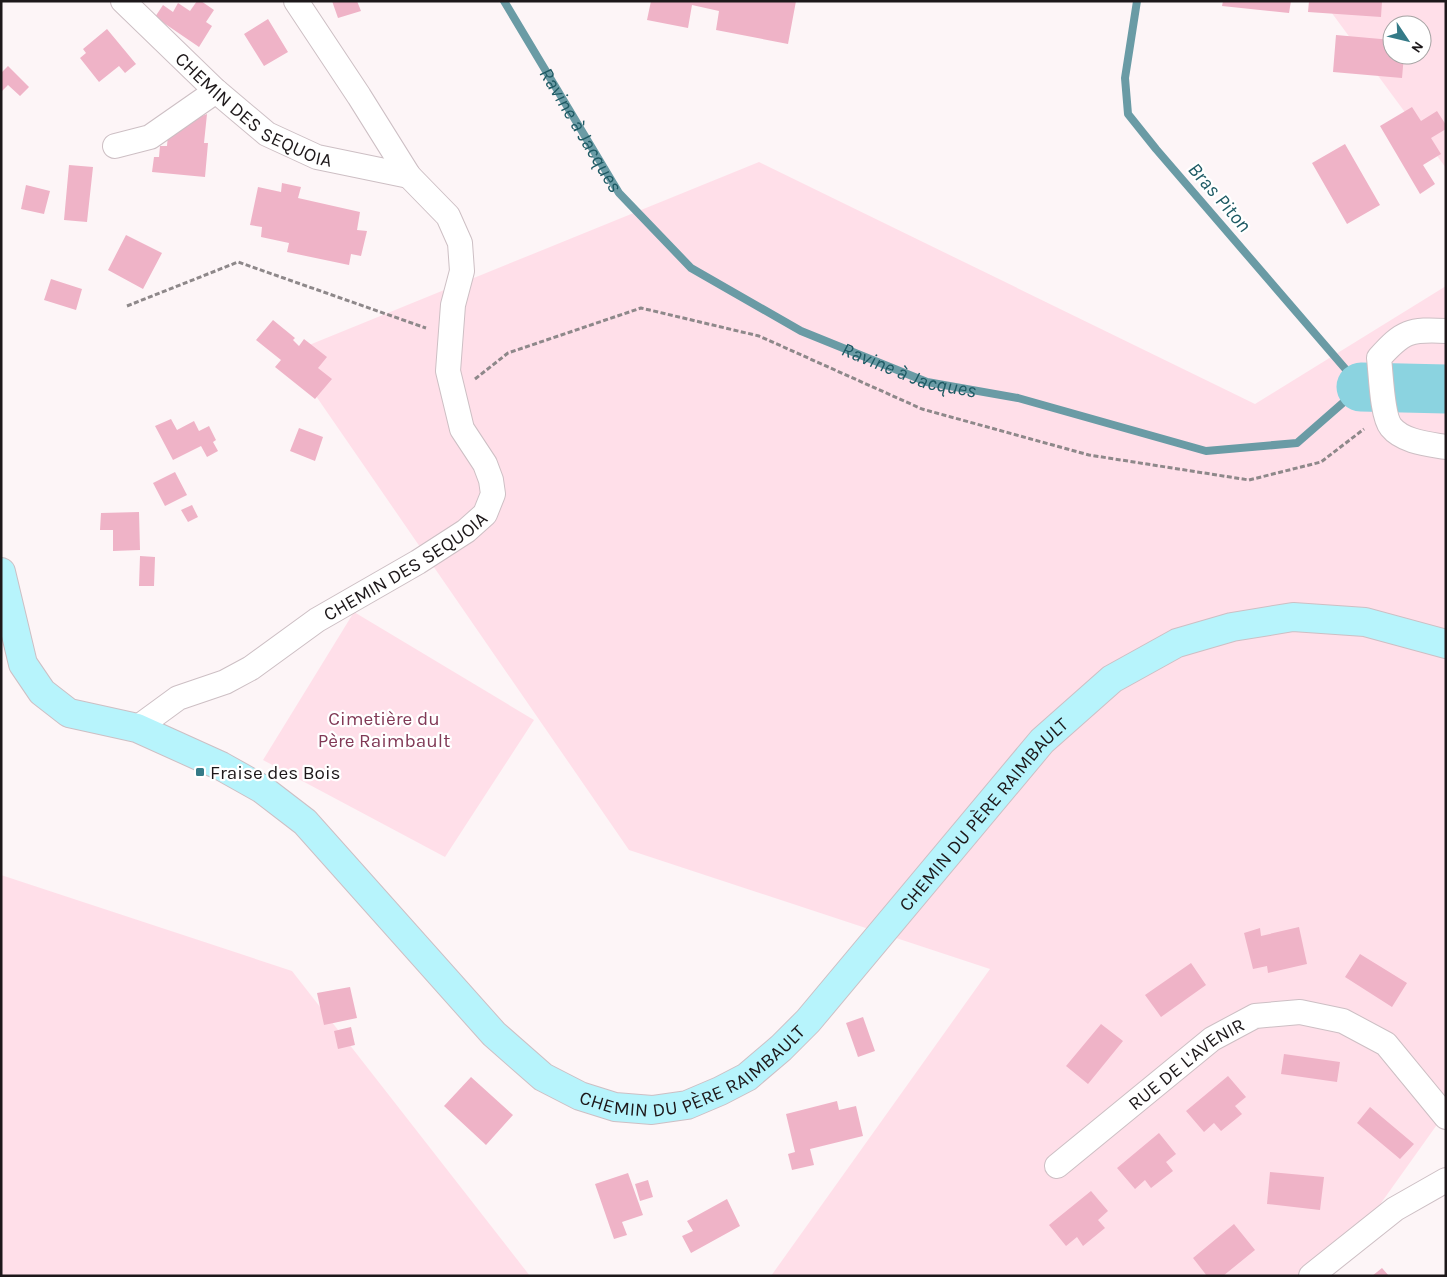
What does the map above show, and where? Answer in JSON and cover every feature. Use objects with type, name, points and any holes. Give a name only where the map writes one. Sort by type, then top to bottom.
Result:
[{"type":"street","name":"CHEMIN DES SEQUOIA","points":[[123,1],[216,91],[267,134],[317,157],[409,176]]},
{"type":"street","name":"CHEMIN DES SEQUOIA","points":[[137,728],[178,698],[225,682],[251,668],[317,620],[418,562],[466,531],[485,514],[493,494],[491,480],[485,464],[462,429],[448,372],[453,306],[462,271],[460,243],[448,216],[409,176],[296,1]]},
{"type":"street","points":[[115,146],[150,137],[216,91]]},
{"type":"street","points":[[1446,331],[1422,329],[1406,334],[1394,341],[1379,358],[1386,412],[1391,427],[1406,437],[1446,448]]},
{"type":"street","name":"CHEMIN DU PÈRE RAIMBAULT","points":[[1,572],[23,664],[42,692],[69,713],[137,728],[221,766],[262,789],[305,822],[494,1034],[543,1077],[580,1096],[615,1106],[652,1110],[687,1105],[720,1091],[747,1077],[781,1048],[808,1020],[1042,741],[1112,679],[1177,644],[1232,627],[1293,617],[1365,622],[1446,644]]},
{"type":"street","name":"RUE DE L'AVENIR","points":[[1057,1166],[1212,1038],[1255,1016],[1300,1012],[1343,1021],[1386,1044],[1446,1117]]},
{"type":"street","points":[[1311,1276],[1395,1209],[1446,1180]]},
{"type":"path","points":[[127,306],[238,262],[450,337]]},
{"type":"path","points":[[453,397],[508,353],[641,308],[759,336],[913,405],[931,411],[1090,455],[1249,480],[1321,462],[1386,412]]},
{"type":"green space","points":[[1323,1],[1446,1],[1446,168]]},
{"type":"green space","points":[[759,162],[1255,404],[1446,286],[1446,1112],[1329,1276],[771,1276],[990,969],[629,850],[287,354]]},
{"type":"green space","name":"Cimetière du Père Raimbault","points":[[354,612],[534,720],[445,857],[263,760]]},
{"type":"green space","points":[[1,875],[292,971],[530,1276],[1,1276]]},
{"type":"building","points":[[197,1],[201,1],[214,10],[206,22],[212,26],[199,47],[155,17],[163,5],[173,12],[178,3],[190,11]]},
{"type":"building","points":[[332,1],[357,1],[361,11],[338,18]]},
{"type":"building","points":[[651,1],[796,1],[788,44],[716,30],[719,11],[692,5],[688,28],[647,20]]},
{"type":"building","points":[[1223,1],[1291,1],[1289,13],[1222,6]]},
{"type":"building","points":[[1309,1],[1382,1],[1381,17],[1308,12]]},
{"type":"building","points":[[268,19],[288,52],[264,66],[244,34]]},
{"type":"building","points":[[107,29],[136,64],[125,73],[119,66],[99,82],[80,58],[86,53],[83,49]]},
{"type":"building","points":[[1336,35],[1382,39],[1382,65],[1403,65],[1402,78],[1333,72]]},
{"type":"building","points":[[8,66],[29,87],[20,96],[8,85],[1,92],[1,73]]},
{"type":"building","points":[[1412,107],[1421,121],[1437,111],[1446,125],[1446,129],[1431,138],[1441,154],[1423,165],[1435,184],[1420,194],[1380,126]]},
{"type":"building","points":[[207,114],[204,143],[208,143],[205,177],[152,172],[154,157],[159,157],[160,146],[167,146],[168,134],[187,122]]},
{"type":"building","points":[[1345,144],[1380,205],[1347,224],[1312,163]]},
{"type":"building","points":[[69,165],[93,167],[87,222],[64,220]]},
{"type":"building","points":[[282,183],[301,187],[298,198],[360,212],[357,230],[367,231],[361,256],[351,254],[349,265],[287,252],[289,243],[261,237],[262,227],[250,225],[258,187],[281,192]]},
{"type":"building","points":[[26,185],[50,191],[44,214],[21,209]]},
{"type":"building","points":[[126,235],[162,253],[143,289],[108,270]]},
{"type":"building","points":[[51,279],[82,289],[76,310],[44,300]]},
{"type":"building","points":[[273,320],[295,338],[293,340],[299,346],[304,339],[327,357],[318,368],[332,379],[315,399],[275,367],[281,360],[256,340]]},
{"type":"building","points":[[171,419],[177,430],[194,421],[199,431],[209,426],[216,440],[213,442],[218,451],[207,457],[201,446],[173,460],[155,426]]},
{"type":"building","points":[[299,428],[323,437],[315,461],[290,451]]},
{"type":"building","points":[[175,472],[187,495],[165,506],[153,483]]},
{"type":"building","points":[[192,505],[198,517],[188,522],[181,510]]},
{"type":"building","points":[[139,512],[140,550],[113,551],[113,530],[100,530],[101,513]]},
{"type":"building","points":[[140,556],[155,557],[154,586],[139,586]]},
{"type":"building","points":[[1299,927],[1307,964],[1268,973],[1267,966],[1253,969],[1244,933],[1260,928],[1261,936]]},
{"type":"building","points":[[1360,954],[1407,983],[1392,1007],[1345,977]]},
{"type":"building","points":[[1191,963],[1206,985],[1161,1017],[1145,995]]},
{"type":"building","points":[[350,987],[357,1018],[324,1025],[317,993]]},
{"type":"building","points":[[863,1017],[875,1051],[858,1057],[846,1023]]},
{"type":"building","points":[[1101,1024],[1123,1041],[1088,1084],[1066,1066]]},
{"type":"building","points":[[351,1027],[355,1045],[338,1049],[334,1031]]},
{"type":"building","points":[[1284,1054],[1340,1062],[1337,1082],[1281,1074]]},
{"type":"building","points":[[1228,1076],[1246,1097],[1235,1106],[1242,1114],[1221,1131],[1214,1123],[1204,1132],[1186,1111]]},
{"type":"building","points":[[471,1077],[513,1115],[486,1145],[444,1106]]},
{"type":"building","points":[[837,1101],[839,1110],[856,1106],[863,1136],[810,1149],[814,1165],[792,1170],[788,1154],[795,1152],[786,1114]]},
{"type":"building","points":[[1370,1107],[1414,1144],[1400,1159],[1357,1123]]},
{"type":"building","points":[[1159,1133],[1176,1154],[1166,1162],[1173,1171],[1151,1188],[1145,1180],[1135,1189],[1117,1168]]},
{"type":"building","points":[[1270,1172],[1324,1177],[1320,1210],[1267,1204]]},
{"type":"building","points":[[628,1173],[643,1215],[622,1222],[627,1235],[614,1239],[595,1184]]},
{"type":"building","points":[[648,1180],[653,1197],[640,1201],[635,1184]]},
{"type":"building","points":[[1091,1191],[1108,1211],[1098,1220],[1105,1228],[1083,1246],[1077,1237],[1066,1246],[1049,1225]]},
{"type":"building","points":[[727,1199],[740,1226],[691,1253],[682,1236],[693,1231],[687,1221]]},
{"type":"building","points":[[1234,1224],[1255,1250],[1223,1276],[1207,1276],[1193,1258]]},
{"type":"building","points":[[1382,1268],[1389,1276],[1372,1276]]},
{"type":"waterway","name":"Ravine à Jacques","points":[[504,1],[619,193],[691,268],[801,331],[927,382],[1018,398],[1206,451],[1297,443],[1361,387],[1128,114],[1125,78],[1137,1]]},
{"type":"waterway","name":"Ravine à Jacques","points":[[1361,387],[1446,389]]},
{"type":"place","name":"Fraise des Bois","points":[[200,772]]},
{"type":"water label","name":"Bras Piton","points":[[1220,197]]}]
